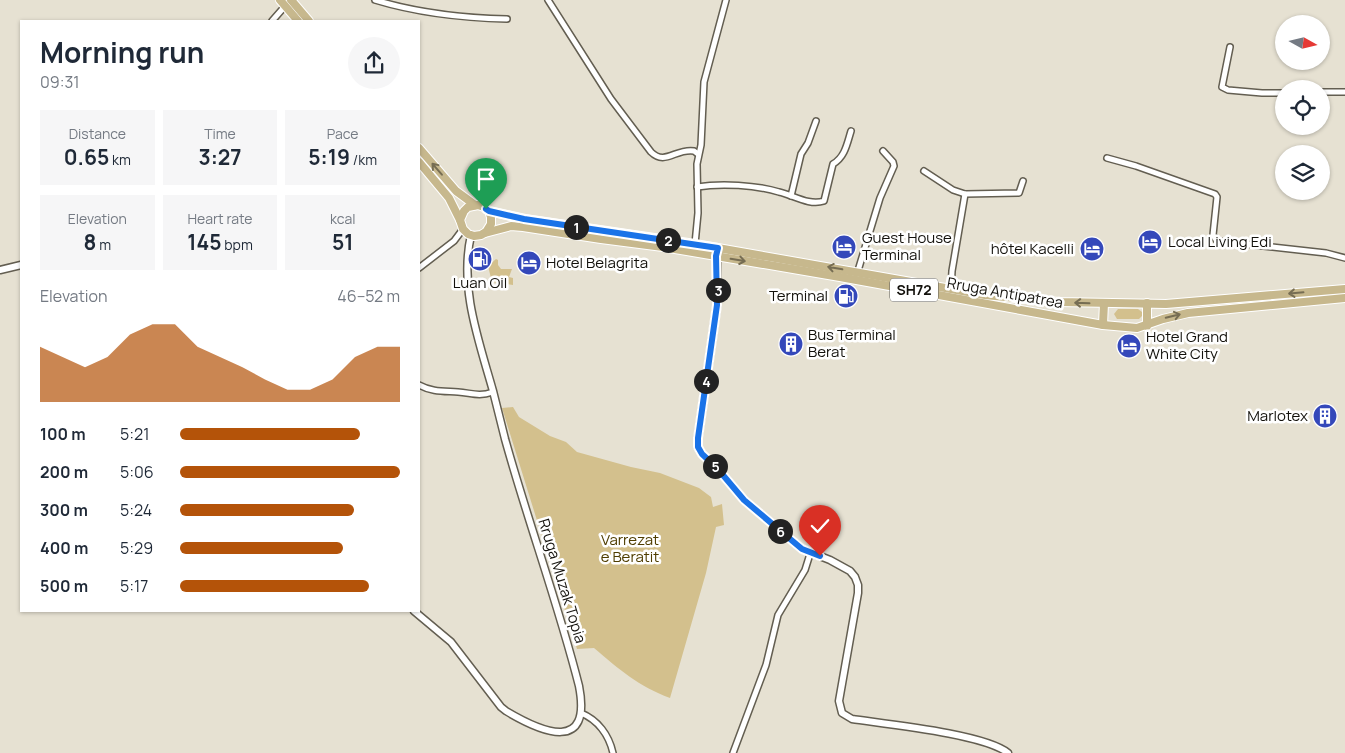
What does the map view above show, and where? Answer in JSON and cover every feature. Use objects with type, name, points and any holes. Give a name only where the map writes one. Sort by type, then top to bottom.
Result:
[{"type":"main road","points":[[287,2],[297,20]]},
{"type":"main road","points":[[287,2],[308,20]]},
{"type":"main road","name":"Rruga Antipatrea","points":[[420,149],[456,191],[474,205],[484,207],[489,211],[524,219],[695,244],[717,252]]},
{"type":"main road","points":[[420,163],[450,198],[463,230],[471,235]]},
{"type":"main road","points":[[460,220],[464,211],[474,205]]},
{"type":"main road","points":[[484,234],[491,224],[489,211]]},
{"type":"main road","name":"Rruga Antipatrea","points":[[471,235],[477,236],[510,226],[662,247],[717,252],[985,299],[1103,325],[1137,328],[1188,313],[1345,298]]},
{"type":"main road","name":"Rruga Antipatrea","points":[[857,276],[951,289],[985,299],[1059,302],[1180,303],[1345,289]]},
{"type":"main road","points":[[1103,325],[1104,303]]},
{"type":"main road","points":[[1147,304],[1147,326]]},
{"type":"street","points":[[375,0],[426,12],[473,18],[507,19]]},
{"type":"street","points":[[548,0],[611,99],[651,152],[660,158],[682,150],[694,151],[698,154]]},
{"type":"street","points":[[695,244],[698,213],[698,154],[701,145],[704,82],[726,0]]},
{"type":"street","points":[[273,20],[287,2]]},
{"type":"street","points":[[1230,47],[1222,87],[1228,90],[1275,93]]},
{"type":"street","points":[[1330,92],[1345,92]]},
{"type":"street","points":[[791,196],[801,154],[808,143],[816,120]]},
{"type":"street","points":[[697,186],[720,185],[761,188],[811,202],[824,201],[833,164],[844,154],[851,131]]},
{"type":"street","points":[[857,276],[880,198],[894,166],[893,162],[883,151]]},
{"type":"street","points":[[1108,158],[1215,194],[1217,197],[1213,235],[1217,241],[1326,253],[1345,258]]},
{"type":"street","points":[[924,172],[953,190],[966,194],[1019,193],[1023,181]]},
{"type":"street","points":[[951,289],[952,271],[966,194]]},
{"type":"street","points":[[420,267],[454,241],[463,230]]},
{"type":"street","points":[[601,239],[602,230]]},
{"type":"street","name":"Rruga Muzak Topia","points":[[471,235],[467,269],[473,322],[505,439],[571,655],[582,701],[581,713]]},
{"type":"street","points":[[717,252],[717,305],[698,447],[702,454],[717,468],[744,500],[802,549],[810,554],[840,565],[855,577],[858,584],[858,594],[839,701],[842,713],[852,719],[957,736],[1000,747],[1008,753]]},
{"type":"street","points":[[0,270],[20,265]]},
{"type":"street","points":[[420,386],[431,391],[440,392],[461,392],[478,395],[493,392]]},
{"type":"street","points":[[733,753],[764,669],[778,615],[804,570],[810,554]]},
{"type":"street","points":[[415,612],[451,642],[500,707],[540,729],[562,734],[574,728],[579,722],[581,713],[600,726],[612,746],[613,753]]},
{"type":"green space","points":[[496,259],[501,269],[512,269],[509,277],[513,278],[513,285],[492,282],[488,266]]},
{"type":"green space","points":[[1118,309],[1138,309],[1142,312],[1142,316],[1139,319],[1117,319],[1114,314]]},
{"type":"green space","name":"Varrezat e Beratit","points":[[513,407],[519,417],[550,436],[566,442],[577,452],[660,473],[699,488],[711,497],[713,507],[722,504],[724,525],[716,527],[706,573],[670,698],[639,683],[594,648],[577,649],[502,408]]},
{"type":"place","name":"Local Living Edi","points":[[1150,242]]},
{"type":"place","name":"Guest House Terminal","points":[[844,247]]},
{"type":"place","name":"hôtel Kacelli","points":[[1092,249]]},
{"type":"place","name":"Luan Oil","points":[[480,259]]},
{"type":"place","name":"Hotel Belagrita","points":[[529,263]]},
{"type":"place","name":"Terminal","points":[[846,296]]},
{"type":"place","name":"Bus Terminal Berat","points":[[791,344]]},
{"type":"place","name":"Hotel Grand White City","points":[[1129,346]]},
{"type":"place","name":"Marlotex","points":[[1325,416]]},
{"type":"route","points":[[486,209],[524,219],[718,248],[716,256],[717,305],[698,447],[702,454],[755,510],[802,549],[810,554],[820,556]]}]
